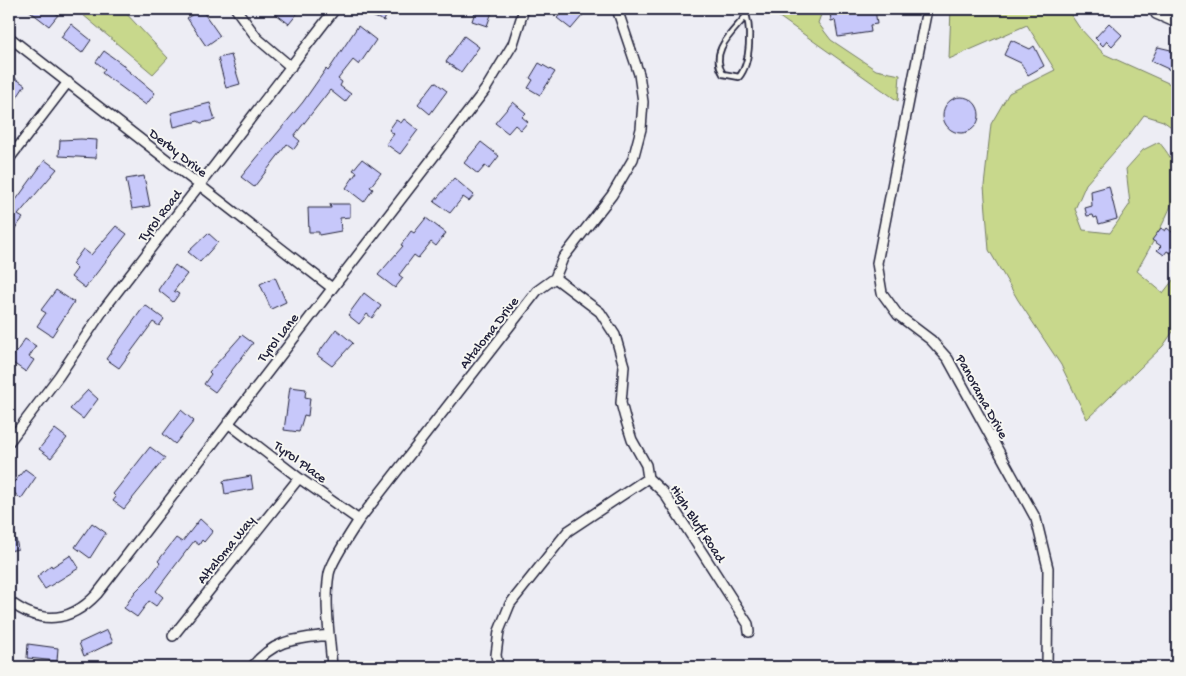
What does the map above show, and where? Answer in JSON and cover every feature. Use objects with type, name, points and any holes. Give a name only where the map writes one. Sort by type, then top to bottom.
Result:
[{"type":"street","points":[[236,9],[257,38],[291,67]]},
{"type":"street","name":"Tyrol Road","points":[[9,442],[59,376],[104,309],[335,9]]},
{"type":"street","name":"Tyrol Lane","points":[[9,601],[27,613],[45,618],[72,613],[89,602],[495,75],[513,44],[524,9]]},
{"type":"street","name":"Altaloma Drive","points":[[332,667],[329,635],[329,572],[359,520],[537,292],[555,278],[563,258],[612,195],[633,159],[641,129],[643,102],[639,74],[617,9]]},
{"type":"street","name":"Panorama Drive","points":[[927,9],[877,263],[882,293],[898,315],[931,340],[948,359],[1036,519],[1048,568],[1047,667]]},
{"type":"street","points":[[1156,14],[1177,23]]},
{"type":"street","name":"Derby Drive","points":[[9,37],[332,288]]},
{"type":"street","points":[[9,159],[68,82]]},
{"type":"street","name":"High Bluff Road","points":[[555,278],[600,312],[615,335],[624,366],[622,403],[625,418],[632,440],[646,465],[648,478],[664,493],[748,624],[749,632]]},
{"type":"street","name":"Tyrol Place","points":[[228,423],[299,478],[359,520]]},
{"type":"street","name":"Altaloma Way","points":[[173,636],[299,478]]},
{"type":"street","points":[[498,667],[496,655],[499,631],[510,604],[568,531],[648,478]]},
{"type":"street","points":[[252,667],[262,654],[287,640],[329,635]]},
{"type":"lane","points":[[744,9],[746,16],[748,37],[745,70],[739,77],[723,74],[719,68],[717,57],[720,48],[746,16]]},
{"type":"green space","points":[[76,9],[122,9],[168,58],[153,74]]},
{"type":"green space","points":[[768,9],[823,9],[818,23],[831,40],[876,70],[900,75],[898,101]]},
{"type":"green space","points":[[951,9],[1067,9],[1079,27],[1104,54],[1177,87],[1177,131],[1163,121],[1144,115],[1086,184],[1075,209],[1083,230],[1110,233],[1130,204],[1126,169],[1143,150],[1159,142],[1173,162],[1177,176],[1174,197],[1163,224],[1137,271],[1163,293],[1177,275],[1177,326],[1163,346],[1087,419],[1061,365],[1018,300],[989,250],[984,186],[991,124],[1009,93],[1055,70],[1027,25],[949,59]]},
{"type":"building","points":[[27,9],[50,9],[58,15],[49,26]]},
{"type":"building","points":[[201,9],[220,36],[206,46],[187,18]]},
{"type":"building","points":[[280,9],[301,9],[289,24],[276,14]]},
{"type":"building","points":[[371,9],[389,9],[384,21],[369,15]]},
{"type":"building","points":[[476,9],[493,9],[487,26],[472,21]]},
{"type":"building","points":[[565,9],[588,9],[571,29],[557,18]]},
{"type":"building","points":[[841,9],[875,9],[877,24],[870,25],[871,32],[838,37],[835,20],[831,21],[830,11]]},
{"type":"building","points":[[1109,23],[1122,35],[1112,46],[1107,41],[1103,46],[1095,38]]},
{"type":"building","points":[[71,24],[91,40],[82,53],[61,37]]},
{"type":"building","points":[[358,26],[376,40],[359,65],[353,60],[338,79],[342,82],[340,86],[351,94],[345,102],[330,90],[294,136],[300,141],[294,149],[287,144],[254,187],[241,177],[303,102],[326,69],[328,71]]},
{"type":"building","points":[[464,36],[479,47],[461,72],[446,62]]},
{"type":"building","points":[[1011,40],[1030,49],[1034,46],[1044,66],[1028,75],[1021,63],[1004,55]]},
{"type":"building","points":[[1158,47],[1175,51],[1173,54],[1177,56],[1177,73],[1151,61]]},
{"type":"building","points":[[104,51],[126,67],[155,93],[146,105],[102,73],[105,69],[96,62]]},
{"type":"building","points":[[231,55],[240,84],[226,88],[218,58]]},
{"type":"building","points":[[539,63],[555,72],[540,95],[528,88],[533,80],[530,78]]},
{"type":"building","points":[[9,74],[25,85],[9,110]]},
{"type":"building","points":[[435,82],[447,91],[430,114],[418,104]]},
{"type":"building","points":[[961,97],[973,103],[979,115],[973,127],[961,133],[949,127],[943,115],[949,103]]},
{"type":"building","points":[[513,102],[526,113],[522,117],[528,122],[521,130],[515,125],[508,133],[495,123]]},
{"type":"building","points":[[210,103],[215,120],[201,123],[198,121],[174,127],[171,113]]},
{"type":"building","points":[[404,119],[418,130],[400,154],[386,144],[394,134],[389,130],[396,120],[401,123]]},
{"type":"building","points":[[60,140],[97,140],[96,158],[59,156]]},
{"type":"building","points":[[481,142],[499,156],[489,169],[485,166],[478,174],[464,163]]},
{"type":"building","points":[[362,159],[381,173],[370,187],[373,189],[364,202],[346,188],[357,172],[353,170]]},
{"type":"building","points":[[45,160],[57,169],[18,215],[23,218],[9,236],[9,204],[13,198],[16,200]]},
{"type":"building","points":[[144,176],[150,206],[132,209],[126,179]]},
{"type":"building","points":[[454,178],[474,195],[469,201],[463,197],[450,213],[434,202]]},
{"type":"building","points":[[1109,186],[1117,219],[1099,224],[1097,217],[1094,218],[1093,215],[1087,216],[1085,208],[1092,206],[1091,191]]},
{"type":"building","points":[[330,204],[350,204],[350,217],[340,218],[341,231],[319,235],[319,232],[309,232],[308,208],[331,208]]},
{"type":"building","points":[[426,218],[446,233],[436,246],[431,242],[418,258],[414,255],[399,275],[403,278],[395,288],[378,275],[403,246],[401,245],[411,231],[414,233]]},
{"type":"building","points":[[116,226],[127,234],[85,288],[71,277],[77,269],[72,264],[83,249],[91,255]]},
{"type":"building","points":[[1161,228],[1165,231],[1167,228],[1177,236],[1177,244],[1171,253],[1167,251],[1164,255],[1157,250],[1161,246],[1152,240]]},
{"type":"building","points":[[208,233],[218,242],[200,262],[188,252]]},
{"type":"building","points":[[175,265],[187,274],[174,291],[179,294],[173,302],[158,290]]},
{"type":"building","points":[[275,277],[286,302],[271,309],[260,284]]},
{"type":"building","points":[[56,290],[74,302],[52,336],[37,326],[46,313],[41,310]]},
{"type":"building","points":[[364,293],[381,306],[372,318],[367,314],[359,324],[348,315]]},
{"type":"building","points":[[145,305],[164,319],[159,326],[153,322],[119,368],[106,359]]},
{"type":"building","points":[[336,329],[353,343],[332,366],[317,355]]},
{"type":"building","points":[[242,335],[253,343],[215,392],[204,384],[211,374],[209,372]]},
{"type":"building","points":[[25,339],[36,346],[29,357],[34,360],[26,372],[10,361]]},
{"type":"building","points":[[290,387],[306,389],[305,397],[310,398],[308,416],[304,415],[299,432],[284,430]]},
{"type":"building","points":[[88,390],[98,399],[83,419],[70,409]]},
{"type":"building","points":[[181,410],[194,421],[175,444],[163,434]]},
{"type":"building","points":[[55,429],[67,438],[51,458],[39,449]]},
{"type":"building","points":[[150,447],[165,458],[124,509],[113,501],[116,497],[113,494]]},
{"type":"building","points":[[25,469],[36,477],[21,499],[9,488]]},
{"type":"building","points":[[251,476],[253,489],[225,494],[223,481]]},
{"type":"building","points":[[200,519],[213,531],[199,545],[194,541],[165,579],[156,591],[163,597],[156,606],[149,601],[137,617],[124,608],[135,592],[149,578],[160,563],[158,561],[176,538],[182,542]]},
{"type":"building","points":[[92,523],[106,533],[90,558],[75,547]]},
{"type":"building","points":[[16,539],[18,549],[9,551],[9,540]]},
{"type":"building","points":[[71,555],[79,568],[45,589],[37,577],[51,565],[52,567]]},
{"type":"building","points":[[107,630],[113,642],[84,656],[79,643]]},
{"type":"building","points":[[28,644],[58,648],[57,661],[27,658]]}]
